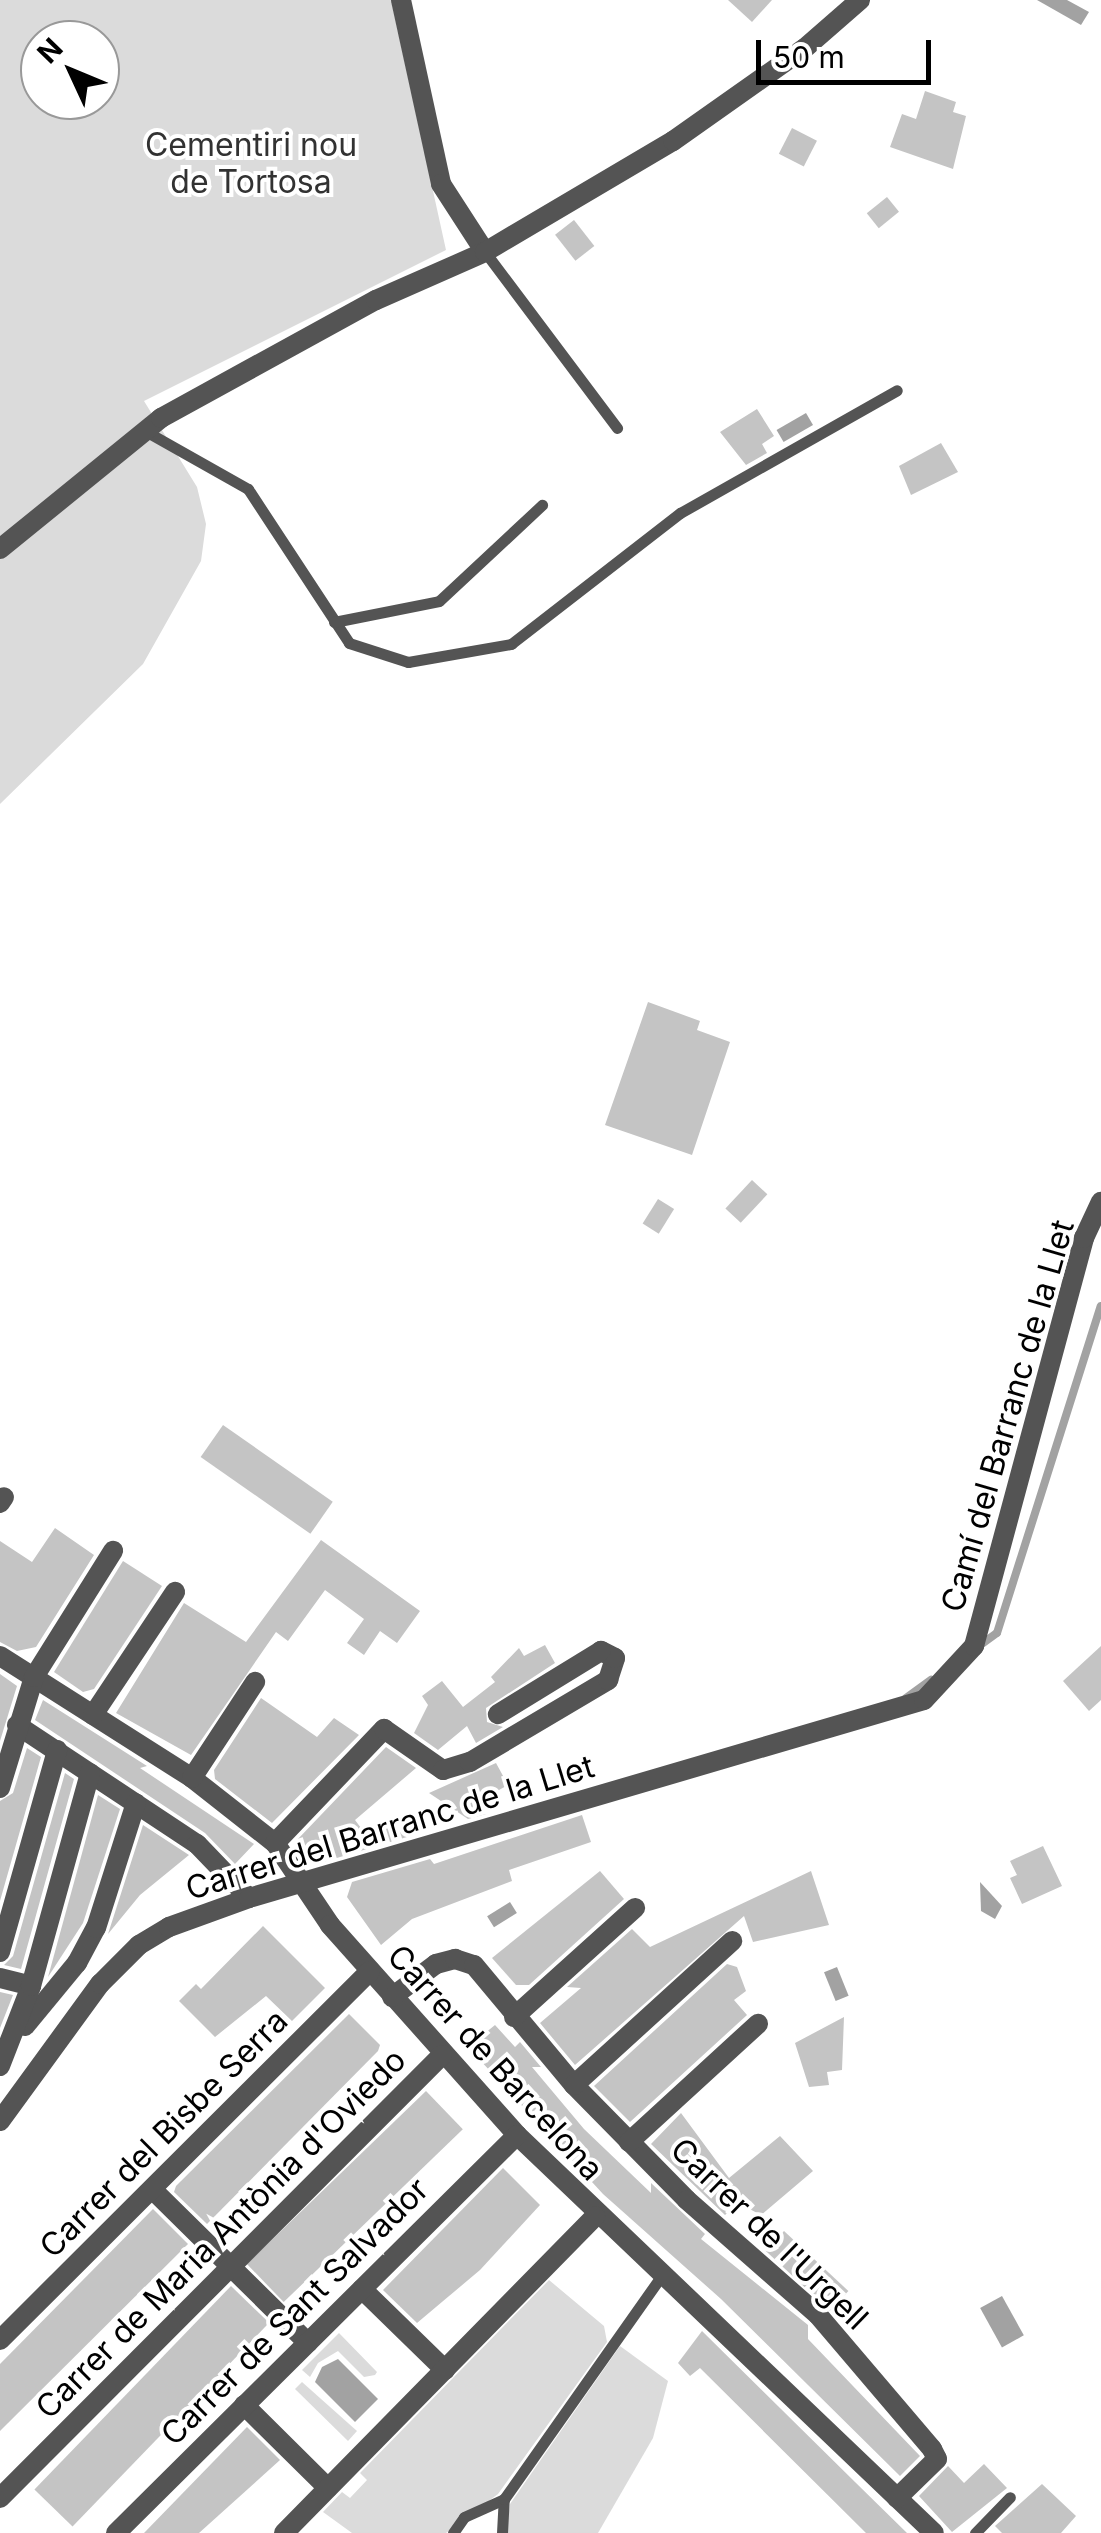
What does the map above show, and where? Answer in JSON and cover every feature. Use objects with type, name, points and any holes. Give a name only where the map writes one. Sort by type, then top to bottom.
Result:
[{"type":"street","points":[[400,0],[441,184],[485,252]]},
{"type":"street","points":[[0,550],[147,432],[250,366],[485,252],[673,141],[805,48],[860,0]]},
{"type":"street","name":"Camí del Barranc de la Llet","points":[[648,1782],[924,1700],[974,1646],[1084,1238],[1101,1202]]},
{"type":"street","points":[[0,1788],[34,1677],[112,1551]]},
{"type":"street","points":[[93,1715],[176,1592]]},
{"type":"street","points":[[275,1843],[384,1730],[443,1770],[470,1762],[608,1680],[615,1658],[600,1651],[498,1714]]},
{"type":"street","name":"Carrer de Barcelona","points":[[0,1656],[192,1778],[275,1843],[299,1884],[370,1971],[517,2135],[596,2216],[934,2533]]},
{"type":"street","points":[[192,1778],[256,1682]]},
{"type":"street","points":[[18,1725],[223,1864],[250,1898]]},
{"type":"street","points":[[0,1952],[57,1750]]},
{"type":"street","points":[[5,2057],[31,1986],[90,1773]]},
{"type":"street","name":"Carrer del Barranc de la Llet","points":[[0,2121],[59,2034],[139,1945],[250,1898],[648,1782]]},
{"type":"street","points":[[5,2057],[96,1928],[136,1803]]},
{"type":"street","points":[[514,2017],[635,1908]]},
{"type":"street","points":[[574,2085],[732,1941]]},
{"type":"street","name":"Carrer de l'Urgell","points":[[392,1996],[436,1964],[456,1959],[474,1966],[514,2017],[629,2142],[818,2315],[932,2449],[938,2459],[897,2498]]},
{"type":"street","name":"Carrer del Bisbe Serra","points":[[0,2340],[370,1971]]},
{"type":"street","points":[[0,1978],[31,1986]]},
{"type":"street","points":[[629,2142],[758,2024]]},
{"type":"street","name":"Carrer de Maria Antònia d'Oviedo","points":[[0,2498],[442,2054]]},
{"type":"street","name":"Carrer de Sant Salvador","points":[[116,2533],[517,2135]]},
{"type":"street","points":[[152,2189],[308,2343]]},
{"type":"street","points":[[284,2533],[596,2216]]},
{"type":"street","points":[[362,2289],[446,2370]]},
{"type":"street","points":[[244,2405],[328,2488]]},
{"type":"lane","points":[[485,252],[617,428]]},
{"type":"lane","points":[[147,432],[248,489],[348,643],[408,662],[511,644],[680,513],[897,390]]},
{"type":"lane","points":[[334,622],[440,601],[542,506]]},
{"type":"lane","points":[[502,2533],[504,2500],[662,2275]]},
{"type":"lane","points":[[975,2533],[1010,2497]]},
{"type":"lane","points":[[453,2533],[464,2517],[504,2500]]},
{"type":"green space","name":"Cementiri nou de Tortosa","points":[[0,0],[391,0],[446,250],[144,401],[197,487],[206,524],[201,561],[143,664],[0,804]]},
{"type":"green space","points":[[549,2280],[604,2326],[607,2342],[498,2494],[446,2533],[352,2533],[323,2512],[342,2492],[350,2498],[367,2480],[360,2473]]},
{"type":"green space","points":[[339,2333],[377,2372],[375,2375],[364,2377],[338,2351],[318,2363],[310,2377],[302,2370]]},
{"type":"green space","points":[[620,2346],[668,2381],[653,2438],[598,2533],[506,2533],[510,2504]]},
{"type":"green space","points":[[302,2382],[357,2431],[348,2441],[295,2389]]},
{"type":"shaded area","points":[[1037,0],[1067,0],[1089,12],[1081,25]]},
{"type":"shaded area","points":[[806,413],[813,425],[784,442],[777,430]]},
{"type":"shaded area","points":[[980,1882],[1002,1906],[995,1919],[981,1911]]},
{"type":"shaded area","points":[[510,1902],[517,1913],[494,1927],[487,1916]]},
{"type":"shaded area","points":[[837,1967],[849,1996],[836,2001],[824,1972]]},
{"type":"shaded area","points":[[1002,2296],[1024,2335],[1002,2347],[980,2308]]},
{"type":"shaded area","points":[[338,2359],[378,2399],[355,2422],[315,2382],[322,2367]]},
{"type":"building","points":[[728,0],[772,0],[752,22]]},
{"type":"building","points":[[925,91],[956,102],[953,112],[966,116],[953,169],[890,147],[902,114],[916,119]]},
{"type":"building","points":[[792,128],[817,141],[804,167],[779,154]]},
{"type":"building","points":[[887,197],[899,212],[879,228],[867,213]]},
{"type":"building","points":[[574,220],[594,246],[575,261],[555,235]]},
{"type":"building","points":[[757,409],[774,436],[762,444],[767,453],[746,465],[720,432]]},
{"type":"building","points":[[941,443],[958,472],[911,495],[899,466]]},
{"type":"building","points":[[648,1002],[700,1021],[697,1030],[730,1042],[692,1155],[605,1125]]},
{"type":"building","points":[[752,1180],[767,1194],[741,1223],[725,1209]]},
{"type":"building","points":[[658,1199],[674,1209],[659,1234],[643,1224]]},
{"type":"building","points":[[223,1425],[333,1502],[310,1534],[201,1457]]},
{"type":"building","points":[[55,1528],[94,1555],[36,1647],[17,1651],[0,1642],[0,1541],[32,1562]]},
{"type":"building","points":[[321,1540],[420,1611],[397,1643],[380,1631],[364,1655],[347,1643],[364,1619],[325,1590],[288,1641],[276,1632],[191,1755],[116,1713],[184,1603],[246,1642]]},
{"type":"building","points":[[123,1561],[162,1586],[94,1689],[83,1692],[54,1672]]},
{"type":"building","points":[[545,1645],[555,1663],[486,1708],[487,1722],[503,1727],[476,1743],[467,1726],[438,1750],[414,1733],[428,1705],[422,1696],[442,1681],[463,1707],[495,1682],[491,1677],[519,1648],[524,1656]]},
{"type":"building","points":[[1101,1646],[1101,1700],[1089,1711],[1063,1681]]},
{"type":"building","points":[[0,1674],[17,1686],[0,1741]]},
{"type":"building","points":[[261,1698],[317,1737],[334,1718],[359,1735],[272,1823],[215,1779],[214,1770]]},
{"type":"building","points":[[43,1700],[147,1766],[140,1768],[254,1844],[235,1864],[205,1833],[35,1720]]},
{"type":"building","points":[[386,1747],[416,1768],[355,1820],[364,1832],[384,1820],[407,1837],[320,1863],[297,1840]]},
{"type":"building","points":[[27,1748],[41,1757],[0,1901],[0,1801],[13,1793]]},
{"type":"building","points":[[496,1763],[508,1785],[481,1800],[486,1814],[468,1819],[429,1793]]},
{"type":"building","points":[[65,1773],[74,1779],[21,1969],[4,1965],[13,1956]]},
{"type":"building","points":[[98,1795],[120,1809],[83,1923],[48,1977]]},
{"type":"building","points":[[582,1815],[591,1842],[509,1870],[512,1881],[412,1919],[381,1945],[347,1897],[352,1882],[430,1859],[434,1864]]},
{"type":"building","points":[[143,1825],[189,1855],[140,1895],[108,1934]]},
{"type":"building","points":[[1043,1846],[1062,1886],[1022,1904],[1010,1878],[1017,1875],[1010,1861]]},
{"type":"building","points":[[600,1871],[624,1899],[529,1985],[516,1985],[492,1958]]},
{"type":"building","points":[[811,1871],[829,1925],[753,1942],[744,1916],[575,2065],[540,2023],[581,1988],[567,1987],[632,1929],[650,1947]]},
{"type":"building","points":[[263,1926],[325,1988],[292,2021],[266,1996],[215,2037],[179,2001],[196,1984],[201,1989]]},
{"type":"building","points":[[727,1964],[737,1967],[746,1991],[734,2000],[747,2015],[630,2122],[594,2086]]},
{"type":"building","points":[[0,1992],[13,1995],[0,2028]]},
{"type":"building","points":[[349,2014],[380,2045],[378,2051],[207,2224],[174,2192],[176,2186]]},
{"type":"building","points":[[844,2017],[842,2070],[827,2072],[829,2085],[809,2087],[795,2043]]},
{"type":"building","points":[[495,2025],[515,2047],[520,2042],[541,2067],[532,2067],[584,2129],[651,2193],[651,2183],[705,2234],[701,2239],[808,2325],[808,2339],[920,2456],[900,2476],[721,2299],[603,2194],[468,2047]]},
{"type":"building","points":[[426,2091],[463,2129],[284,2302],[247,2264]]},
{"type":"building","points":[[681,2113],[729,2178],[780,2136],[813,2171],[761,2215],[738,2203],[725,2215],[651,2144]]},
{"type":"building","points":[[503,2168],[540,2205],[480,2270],[417,2323],[383,2290]]},
{"type":"building","points":[[153,2209],[188,2244],[0,2431],[0,2364]]},
{"type":"building","points":[[784,2231],[848,2291],[830,2311],[766,2251]]},
{"type":"building","points":[[231,2286],[269,2323],[73,2526],[34,2490]]},
{"type":"building","points":[[702,2331],[907,2533],[866,2533],[700,2368],[690,2376],[678,2363]]},
{"type":"building","points":[[247,2427],[280,2460],[199,2533],[144,2533]]},
{"type":"building","points":[[984,2464],[1007,2488],[952,2532],[919,2496],[948,2466],[964,2483]]},
{"type":"building","points":[[1042,2484],[1076,2516],[1061,2533],[1002,2533],[995,2526]]},
{"type":"waterway","points":[[979,1646],[997,1633],[1101,1306]]},
{"type":"waterway","points":[[906,1698],[931,1680]]}]
